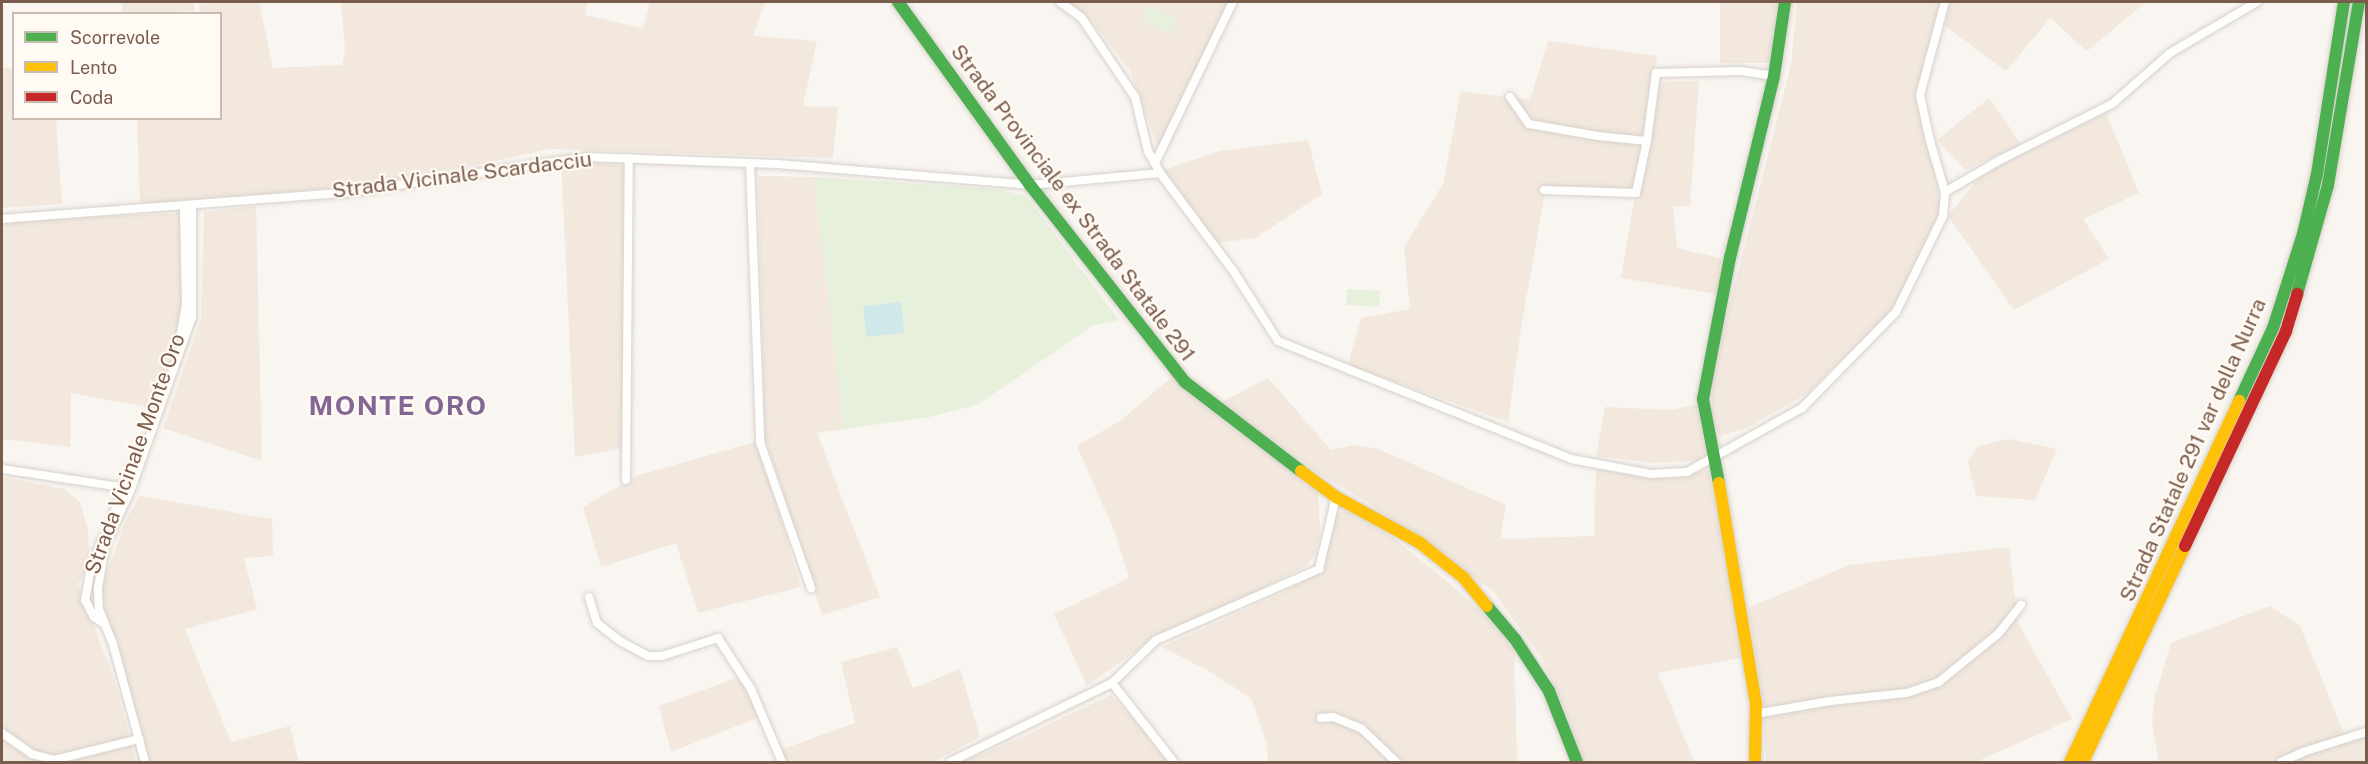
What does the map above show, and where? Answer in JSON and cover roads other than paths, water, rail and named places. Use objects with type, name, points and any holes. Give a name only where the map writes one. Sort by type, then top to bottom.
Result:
[{"type":"main road","name":"Strada Provinciale ex Strada Statale 291","points":[[898,2],[1030,185],[1185,382],[1336,497],[1420,543],[1464,578],[1515,639],[1549,691],[1577,762]]},
{"type":"main road","points":[[1755,762],[1755,714],[1733,558],[1703,399],[1730,258],[1773,76],[1785,2]]},
{"type":"main road","name":"Strada Statale 291 var della Nurra","points":[[2280,329],[2317,174],[2344,2]]},
{"type":"main road","name":"Strada Statale 291 var della Nurra","points":[[2084,762],[2280,329],[2328,185],[2359,2]]},
{"type":"main road","name":"Strada Statale 291 var della Nurra","points":[[2070,762],[2257,381]]},
{"type":"street","points":[[1060,2],[1081,17],[1135,97],[1148,151],[1160,173],[1234,272],[1278,341],[1571,459],[1651,474],[1687,472],[1802,408],[1896,312],[1943,216],[1945,192],[1920,95],[1945,2]]},
{"type":"street","points":[[1155,163],[1233,2]]},
{"type":"street","points":[[1945,192],[2001,160],[2112,104],[2170,54],[2257,2]]},
{"type":"street","points":[[1544,190],[1634,195],[1647,141],[1656,73],[1740,71],[1773,76]]},
{"type":"street","points":[[1510,98],[1529,124],[1598,136],[1647,141]]},
{"type":"street","name":"Strada Vicinale Scardacciu","points":[[2,219],[350,192],[586,157],[750,163],[1030,185],[1160,173]]},
{"type":"street","points":[[626,480],[629,158]]},
{"type":"street","points":[[750,163],[760,442],[811,588]]},
{"type":"street","name":"Strada Vicinale Monte Oro","points":[[145,762],[113,644],[99,610],[98,588],[105,545],[192,317],[188,206]]},
{"type":"street","points":[[2,469],[128,488]]},
{"type":"street","name":"Strada Vicinale Monte Oro","points":[[104,623],[94,617],[85,600],[91,567],[128,488]]},
{"type":"street","points":[[950,762],[1112,683],[1156,640],[1319,569],[1336,497]]},
{"type":"street","points":[[589,597],[597,623],[620,641],[648,656],[662,656],[718,638],[752,689],[782,762]]},
{"type":"street","points":[[1755,714],[1830,701],[1907,693],[1939,682],[1999,633],[2021,605]]},
{"type":"street","points":[[1112,683],[1174,762]]},
{"type":"street","points":[[1321,718],[1333,717],[1362,729],[1396,762]]},
{"type":"street","points":[[2281,762],[2303,752],[2367,732]]},
{"type":"street","points":[[2,733],[32,754],[54,760],[138,739]]},
{"type":"water","points":[[901,302],[904,333],[866,337],[863,306]]},
{"type":"district","name":"MONTE ORO","points":[[398,406]]}]
